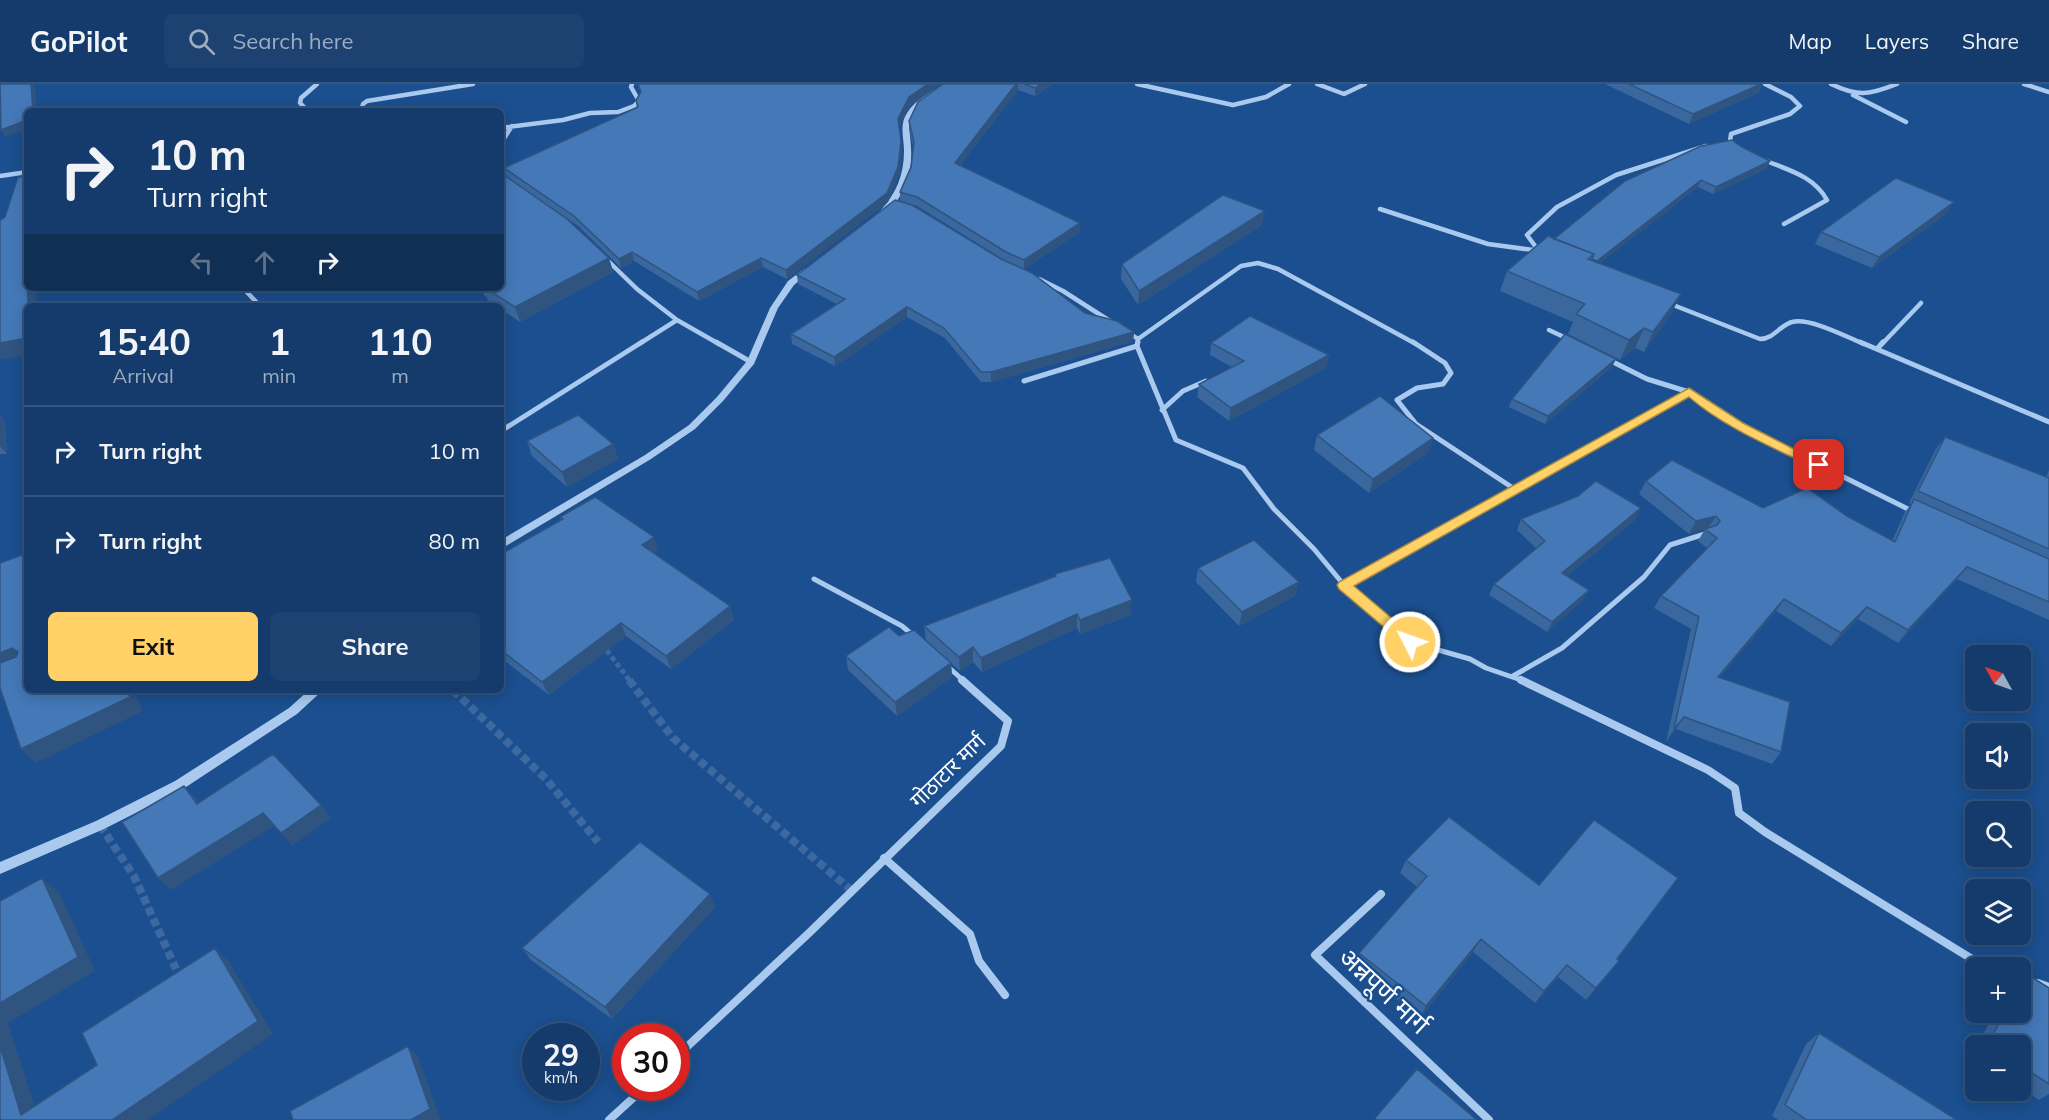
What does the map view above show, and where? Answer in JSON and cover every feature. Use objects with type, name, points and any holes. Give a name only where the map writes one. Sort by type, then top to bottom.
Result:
[{"type":"street","points":[[305,108],[300,104],[301,98],[317,84]]},
{"type":"street","points":[[362,108],[368,101],[473,84]]},
{"type":"street","points":[[504,127],[626,109],[639,101],[631,87],[632,84]]},
{"type":"street","points":[[878,216],[892,204],[905,176],[908,150],[904,129],[914,108],[948,84]]},
{"type":"street","points":[[1137,84],[1233,105],[1266,98],[1289,84]]},
{"type":"street","points":[[1317,84],[1344,94],[1365,84]]},
{"type":"street","points":[[1730,142],[1731,135],[1790,114],[1800,106],[1791,97],[1765,84]]},
{"type":"street","points":[[1831,84],[1906,122]]},
{"type":"street","points":[[1853,95],[1874,94],[1897,84]]},
{"type":"street","points":[[2024,84],[2049,92]]},
{"type":"street","points":[[504,138],[512,126]]},
{"type":"street","points":[[1720,143],[1730,142],[1737,146]]},
{"type":"street","points":[[1538,250],[1527,235],[1557,207],[1616,175],[1691,149],[1711,145]]},
{"type":"street","points":[[1754,155],[1814,182],[1823,190],[1827,200],[1784,224]]},
{"type":"street","points":[[0,176],[24,172]]},
{"type":"street","points":[[892,204],[904,207]]},
{"type":"street","points":[[1380,209],[1488,244],[1538,250],[1549,254]]},
{"type":"street","points":[[597,251],[637,289],[677,320],[751,362]]},
{"type":"street","points":[[504,543],[648,457],[692,427],[720,399],[751,362],[774,308],[791,283],[818,262]]},
{"type":"street","points":[[1024,381],[1137,343],[1241,266],[1258,263],[1278,269],[1422,346],[1445,363],[1451,373],[1443,384],[1417,388],[1397,400],[1416,424],[1516,490]]},
{"type":"street","points":[[1035,278],[1063,291],[1137,343],[1176,440],[1243,468],[1274,509],[1314,549],[1344,585],[1410,642],[1470,659],[1486,668],[1513,676],[1708,770],[1735,788],[1739,813],[1765,832],[1969,957]]},
{"type":"street","points":[[246,291],[257,303]]},
{"type":"street","points":[[1666,302],[1760,339],[1768,339],[1791,322],[1805,321],[2049,422]]},
{"type":"street","points":[[1877,349],[1920,303]]},
{"type":"street","points":[[504,428],[677,320]]},
{"type":"street","points":[[1549,330],[1579,344]]},
{"type":"street","points":[[1598,354],[1647,379],[1689,392],[1706,406],[1739,425],[1921,515]]},
{"type":"street","points":[[1162,410],[1183,391],[1210,379]]},
{"type":"street","points":[[1344,585],[1689,392]]},
{"type":"street","points":[[1513,676],[1562,648],[1644,577],[1670,545],[1708,533]]},
{"type":"street","points":[[814,579],[902,626],[920,642]]},
{"type":"street","name":"गोठाटार मार्ग","points":[[690,1044],[809,933],[1002,746],[1008,721],[937,658]]},
{"type":"street","points":[[0,868],[100,825],[179,785],[294,711],[313,693]]},
{"type":"street","points":[[884,858],[970,934],[979,962],[1005,994]]},
{"type":"street","name":"अन्नपूर्ण मार्ग","points":[[1381,894],[1315,955],[1489,1120]]},
{"type":"street","points":[[2031,980],[2049,987]]},
{"type":"street","points":[[609,1120],[630,1101]]},
{"type":"building","points":[[0,84],[31,84],[33,108],[24,108],[24,121],[1,130]]},
{"type":"building","points":[[638,84],[928,84],[909,97],[898,119],[901,141],[898,167],[887,193],[786,270],[761,258],[697,292],[632,252],[619,259],[574,216],[504,168],[638,107],[636,100],[641,92]]},
{"type":"building","points":[[943,84],[1016,84],[955,163],[1080,223],[1024,260],[1006,252],[917,197],[900,192],[911,167],[914,142],[909,121],[918,102]]},
{"type":"building","points":[[1024,84],[1041,84],[1035,88]]},
{"type":"building","points":[[1629,84],[1761,84],[1693,114]]},
{"type":"building","points":[[1732,140],[1770,161],[1716,187],[1701,180],[1597,261],[1592,259],[1594,254],[1554,239],[1625,181],[1701,146]]},
{"type":"building","points":[[504,175],[567,219],[609,258],[515,307],[490,291],[504,291]]},
{"type":"building","points":[[18,177],[23,177],[24,291],[27,291],[28,303],[24,303],[24,339],[0,343],[0,220],[5,217]]},
{"type":"building","points":[[1896,178],[1954,202],[1879,257],[1821,232]]},
{"type":"building","points":[[1223,195],[1265,211],[1139,291],[1122,264]]},
{"type":"building","points":[[895,200],[912,205],[1001,259],[1032,273],[1085,313],[1117,321],[1134,332],[991,372],[981,372],[944,328],[907,307],[834,357],[791,334],[845,299],[797,275]]},
{"type":"building","points":[[1548,236],[1594,254],[1588,259],[1681,294],[1653,332],[1644,328],[1629,340],[1576,314],[1585,304],[1507,271]]},
{"type":"building","points":[[1250,316],[1329,355],[1231,408],[1199,384],[1244,361],[1211,343]]},
{"type":"building","points":[[1565,334],[1616,359],[1548,416],[1512,399]]},
{"type":"building","points":[[1380,396],[1433,438],[1373,479],[1317,435]]},
{"type":"building","points":[[578,415],[613,444],[562,472],[527,441]]},
{"type":"building","points":[[1945,437],[2049,478],[2049,549],[1918,491]]},
{"type":"building","points":[[1672,460],[1763,508],[1807,488],[1847,516],[1895,542],[1914,499],[2049,559],[2049,602],[1967,567],[1908,630],[1867,607],[1841,633],[1784,599],[1718,677],[1790,702],[1781,752],[1684,717],[1674,729],[1699,617],[1661,596],[1717,538],[1705,529],[1717,525],[1720,521],[1716,516],[1696,521],[1646,481]]},
{"type":"building","points":[[1596,481],[1641,508],[1562,573],[1589,590],[1552,622],[1494,584],[1545,541],[1521,519],[1578,496]]},
{"type":"building","points":[[595,497],[654,537],[642,545],[730,606],[666,656],[621,623],[542,682],[504,652],[504,552],[563,519],[560,517]]},
{"type":"building","points":[[1254,540],[1299,582],[1242,612],[1198,568]]},
{"type":"building","points":[[24,554],[24,693],[128,693],[130,697],[21,749],[0,688],[0,663],[16,657],[18,652],[12,648],[0,653],[0,563]]},
{"type":"building","points":[[1110,558],[1132,600],[1080,620],[1077,614],[981,658],[973,647],[959,657],[924,626],[1056,576],[1055,574]]},
{"type":"building","points":[[889,627],[899,636],[914,630],[951,663],[895,702],[846,656]]},
{"type":"building","points":[[273,754],[321,805],[281,833],[263,813],[158,878],[122,822],[184,786],[197,804]]},
{"type":"building","points":[[1449,817],[1539,885],[1594,820],[1678,878],[1617,959],[1619,961],[1596,988],[1567,965],[1544,991],[1481,939],[1426,1006],[1359,953],[1427,876],[1406,860]]},
{"type":"building","points":[[640,842],[710,894],[605,1007],[522,948]]},
{"type":"building","points":[[42,878],[78,957],[0,1003],[0,901]]},
{"type":"building","points":[[215,948],[258,1021],[112,1120],[0,1120],[0,1046],[21,1115],[97,1065],[82,1033]]},
{"type":"building","points":[[2031,977],[2049,988],[2049,1084],[2031,1072],[2031,1035],[1993,1035],[1999,1023],[2031,1023]]},
{"type":"building","points":[[1819,1033],[1957,1120],[1807,1120],[1785,1105]]},
{"type":"building","points":[[408,1046],[430,1109],[411,1120],[293,1120],[290,1111]]},
{"type":"building","points":[[1417,1069],[1477,1120],[1377,1120],[1375,1118]]},
{"type":"tunnel","points":[[602,644],[630,681]]},
{"type":"tunnel","points":[[629,680],[673,738],[851,890]]},
{"type":"tunnel","points":[[456,693],[546,779],[598,842]]},
{"type":"tunnel","points":[[100,825],[134,876],[176,969]]},
{"type":"route","points":[[1410,642],[1344,585],[1689,392],[1706,406],[1739,425],[1819,465]]}]
